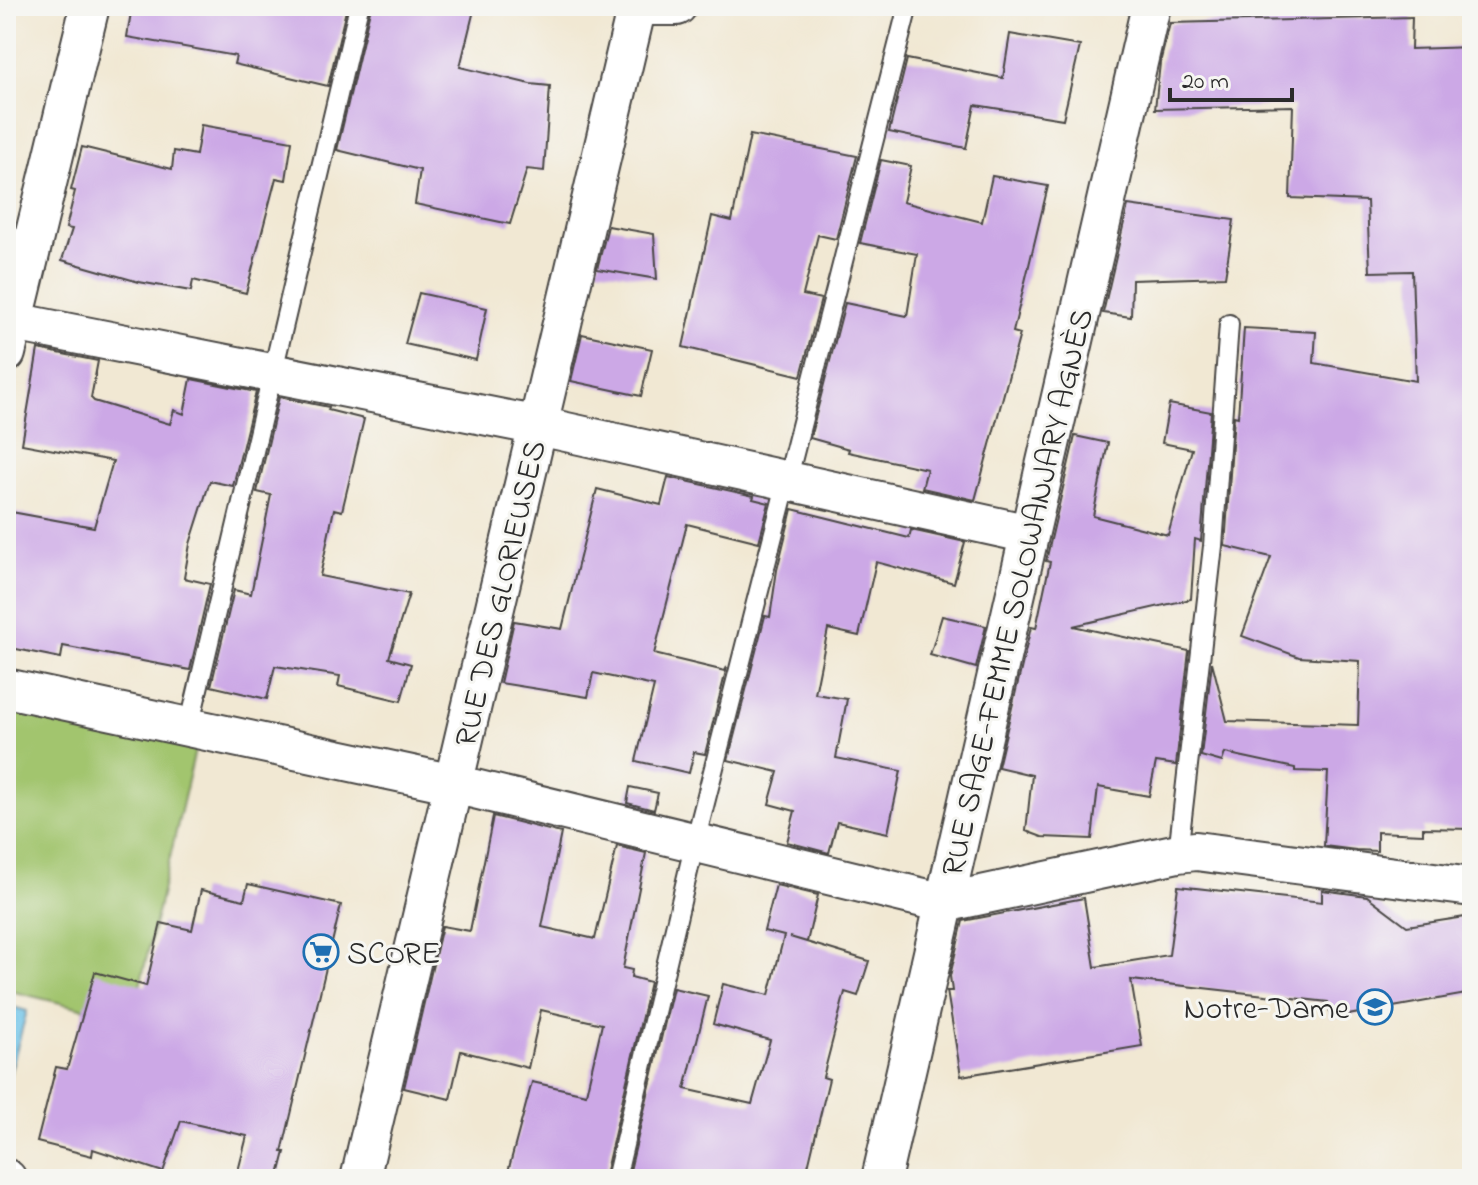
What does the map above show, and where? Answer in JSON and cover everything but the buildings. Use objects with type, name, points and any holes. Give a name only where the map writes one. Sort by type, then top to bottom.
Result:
[{"type":"street","points":[[90,6],[10,338],[271,373],[539,426],[1029,534]]},
{"type":"street","points":[[633,7],[677,6]]},
{"type":"street","name":"RUE SAGE-FEMME SOLOWANJARY AGNÈS","points":[[881,1179],[1151,6]]},
{"type":"street","name":"RUE DES GLORIEUSES","points":[[360,1179],[539,426],[633,7]]},
{"type":"street","points":[[6,688],[454,784],[944,903],[1196,851],[1472,887]]},
{"type":"lane","points":[[189,727],[359,6]]},
{"type":"lane","points":[[616,1179],[695,842],[908,6]]},
{"type":"lane","points":[[1178,853],[1213,546],[1229,324]]},
{"type":"green space","points":[[6,699],[197,742],[132,1020],[6,990]]},
{"type":"water","points":[[6,1005],[27,1011],[6,1088]]},
{"type":"place","name":"SCORE","points":[[321,952]]},
{"type":"place","name":"Notre-Dame","points":[[1375,1007]]}]
